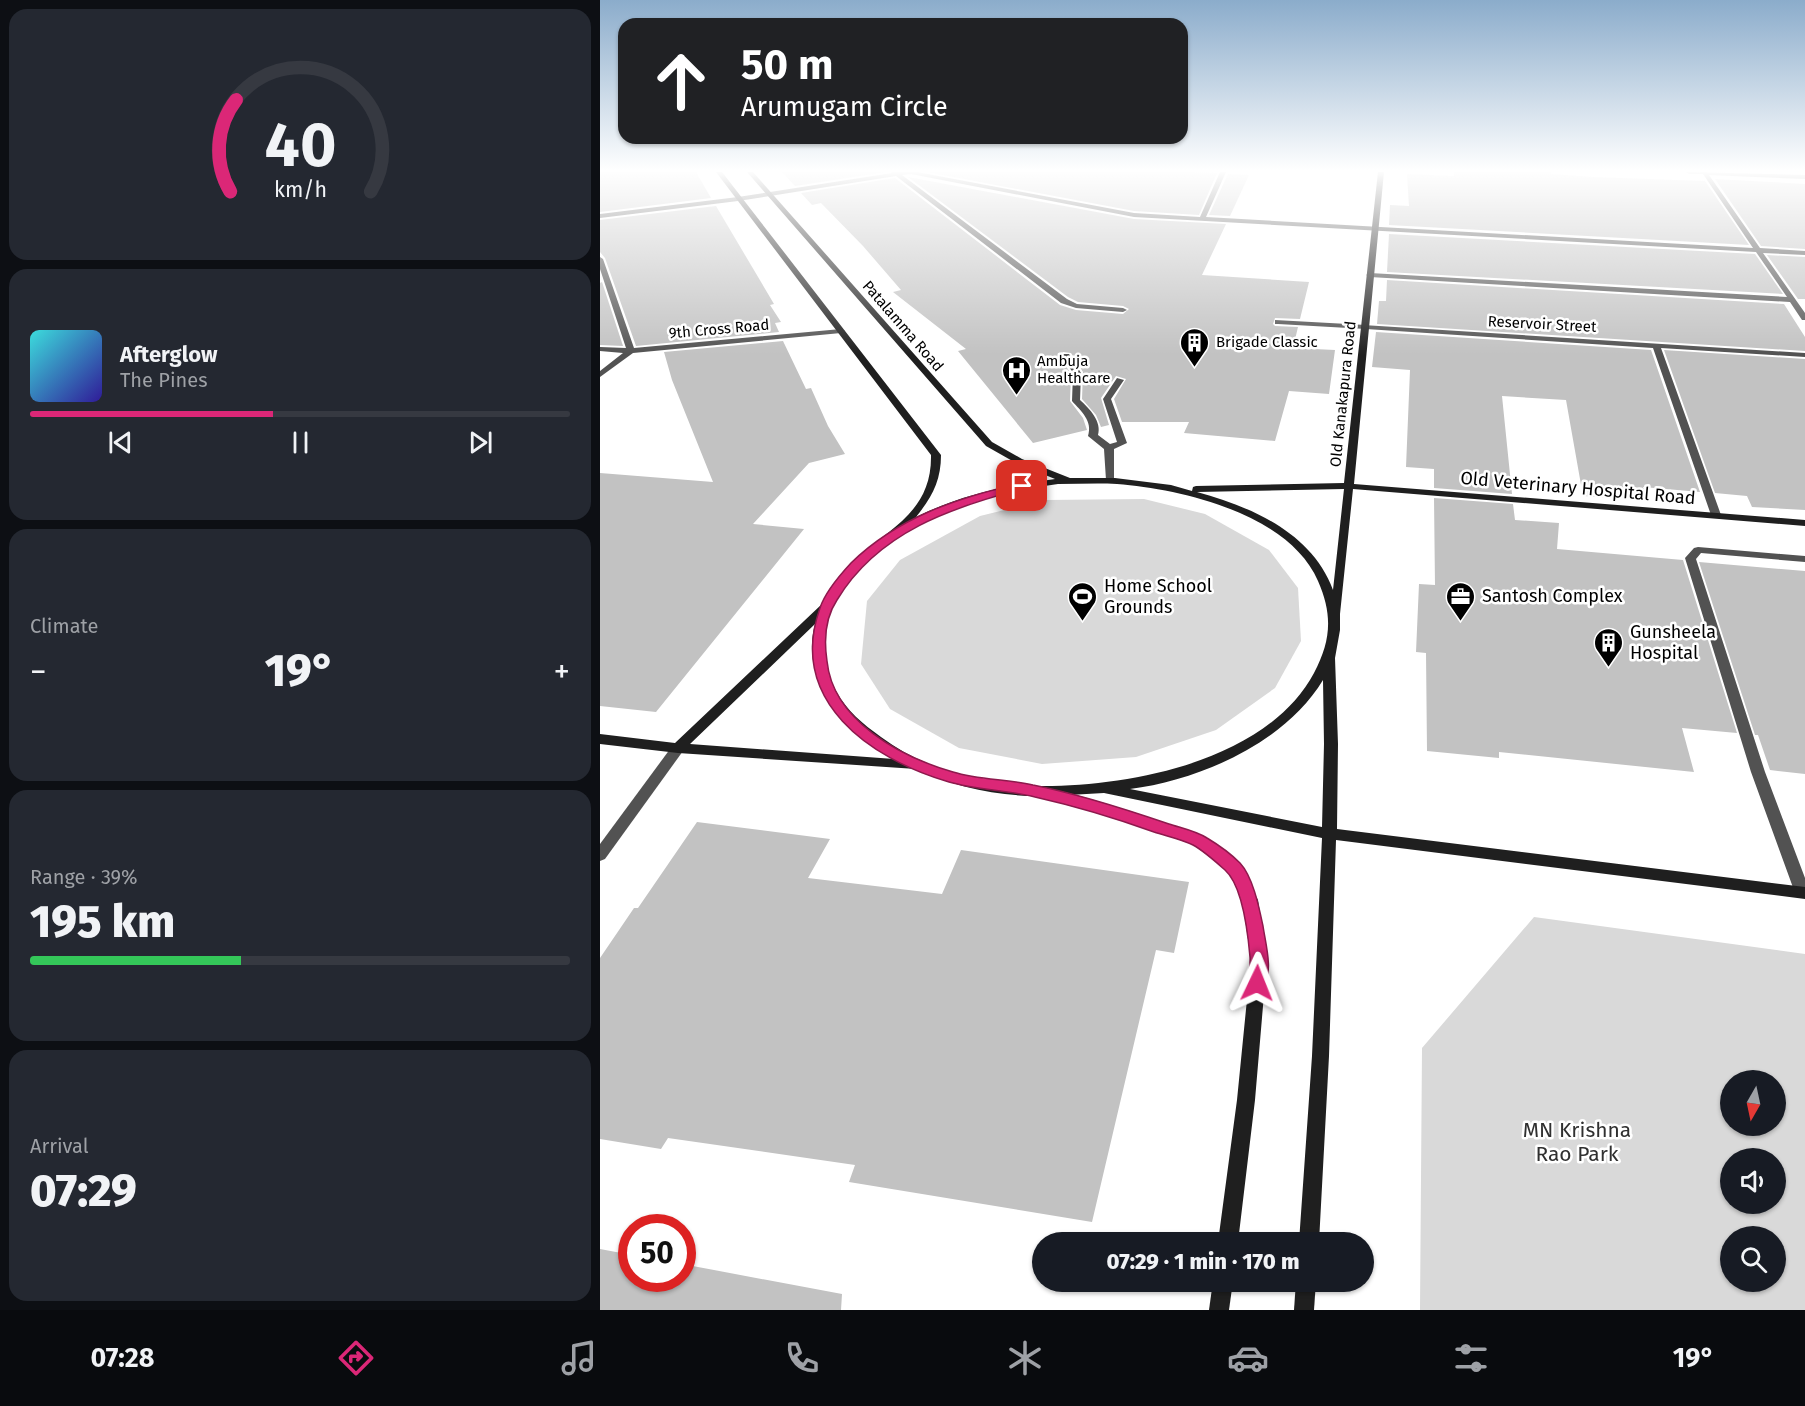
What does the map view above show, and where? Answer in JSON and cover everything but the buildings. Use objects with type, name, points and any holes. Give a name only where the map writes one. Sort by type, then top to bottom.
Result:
[{"type":"main road","points":[[765,233],[936,455],[936,479],[932,489],[901,529]]},
{"type":"main road","name":"Patalamma Road","points":[[804,233],[989,444],[1019,461],[1067,481]]},
{"type":"main road","name":"Old Kanakapura Road","points":[[1329,656],[1335,619],[1375,233]]},
{"type":"main road","points":[[1329,656],[1309,692],[1275,725],[1227,754],[1168,776],[1102,788],[1032,790],[991,786],[952,777],[917,766],[871,740],[839,709],[821,675],[817,640],[827,606],[844,577],[870,552],[901,529],[939,511],[980,496],[1022,486],[1067,481],[1111,480],[1149,483],[1187,490],[1244,509],[1291,537],[1323,575],[1335,619]]},
{"type":"main road","name":"Old Veterinary Hospital Road","points":[[1187,490],[1348,486],[1805,523]]},
{"type":"main road","points":[[678,748],[827,606]]},
{"type":"main road","points":[[1310,1232],[1316,1149],[1330,834],[1329,656]]},
{"type":"main road","points":[[600,739],[678,748],[917,766]]},
{"type":"main road","points":[[1102,788],[1330,834],[1804,893]]},
{"type":"main road","points":[[1032,790],[1126,816],[1200,841],[1234,868],[1250,900],[1259,959],[1246,1100],[1229,1232]]},
{"type":"main road","points":[[1220,1310],[1222,1292]]},
{"type":"main road","points":[[1304,1310],[1305,1292]]},
{"type":"street","points":[[974,233],[1064,301],[1076,306],[1123,310]]},
{"type":"street","points":[[1451,233],[1805,253]]},
{"type":"street","points":[[1746,233],[1805,318]]},
{"type":"street","points":[[600,259],[602,275],[631,351],[600,375]]},
{"type":"street","points":[[1370,275],[1793,300]]},
{"type":"street","name":"Reservoir Street","points":[[1278,322],[1805,355]]},
{"type":"street","name":"9th Cross Road","points":[[600,349],[631,351],[841,331]]},
{"type":"street","points":[[1656,345],[1716,516]]},
{"type":"street","points":[[1066,356],[1077,373],[1076,401],[1087,411],[1095,429],[1093,436],[1108,448],[1111,480]]},
{"type":"street","points":[[1108,448],[1122,443],[1107,399],[1120,380]]},
{"type":"street","points":[[1804,893],[1758,772],[1690,558],[1698,550],[1805,559]]},
{"type":"street","points":[[600,855],[678,748]]},
{"type":"green space","name":"Home School Grounds","points":[[1144,499],[1205,514],[1269,550],[1298,588],[1301,641],[1275,688],[1216,730],[1136,757],[1042,764],[959,748],[890,709],[861,664],[867,601],[900,560],[980,516],[1045,500]]},
{"type":"green space","name":"MN Krishna Rao Park","points":[[1534,917],[1805,954],[1805,1310],[1420,1310],[1422,1048]]},
{"type":"place","name":"Brigade Classic","points":[[1195,368]]},
{"type":"place","name":"Ambuja Healthcare","points":[[1016,396]]},
{"type":"place","name":"Home School Grounds","points":[[1083,622]]},
{"type":"place","name":"Santosh Complex","points":[[1461,622]]},
{"type":"place","name":"Gunsheela Hospital","points":[[1609,668]]},
{"type":"route","points":[[1022,486],[980,496],[939,511],[901,529],[870,552],[844,577],[827,606],[817,640],[821,675],[839,709],[871,740],[917,766],[991,786],[1032,790],[1126,816],[1200,841],[1234,868],[1250,900],[1259,959],[1257,983]]}]
